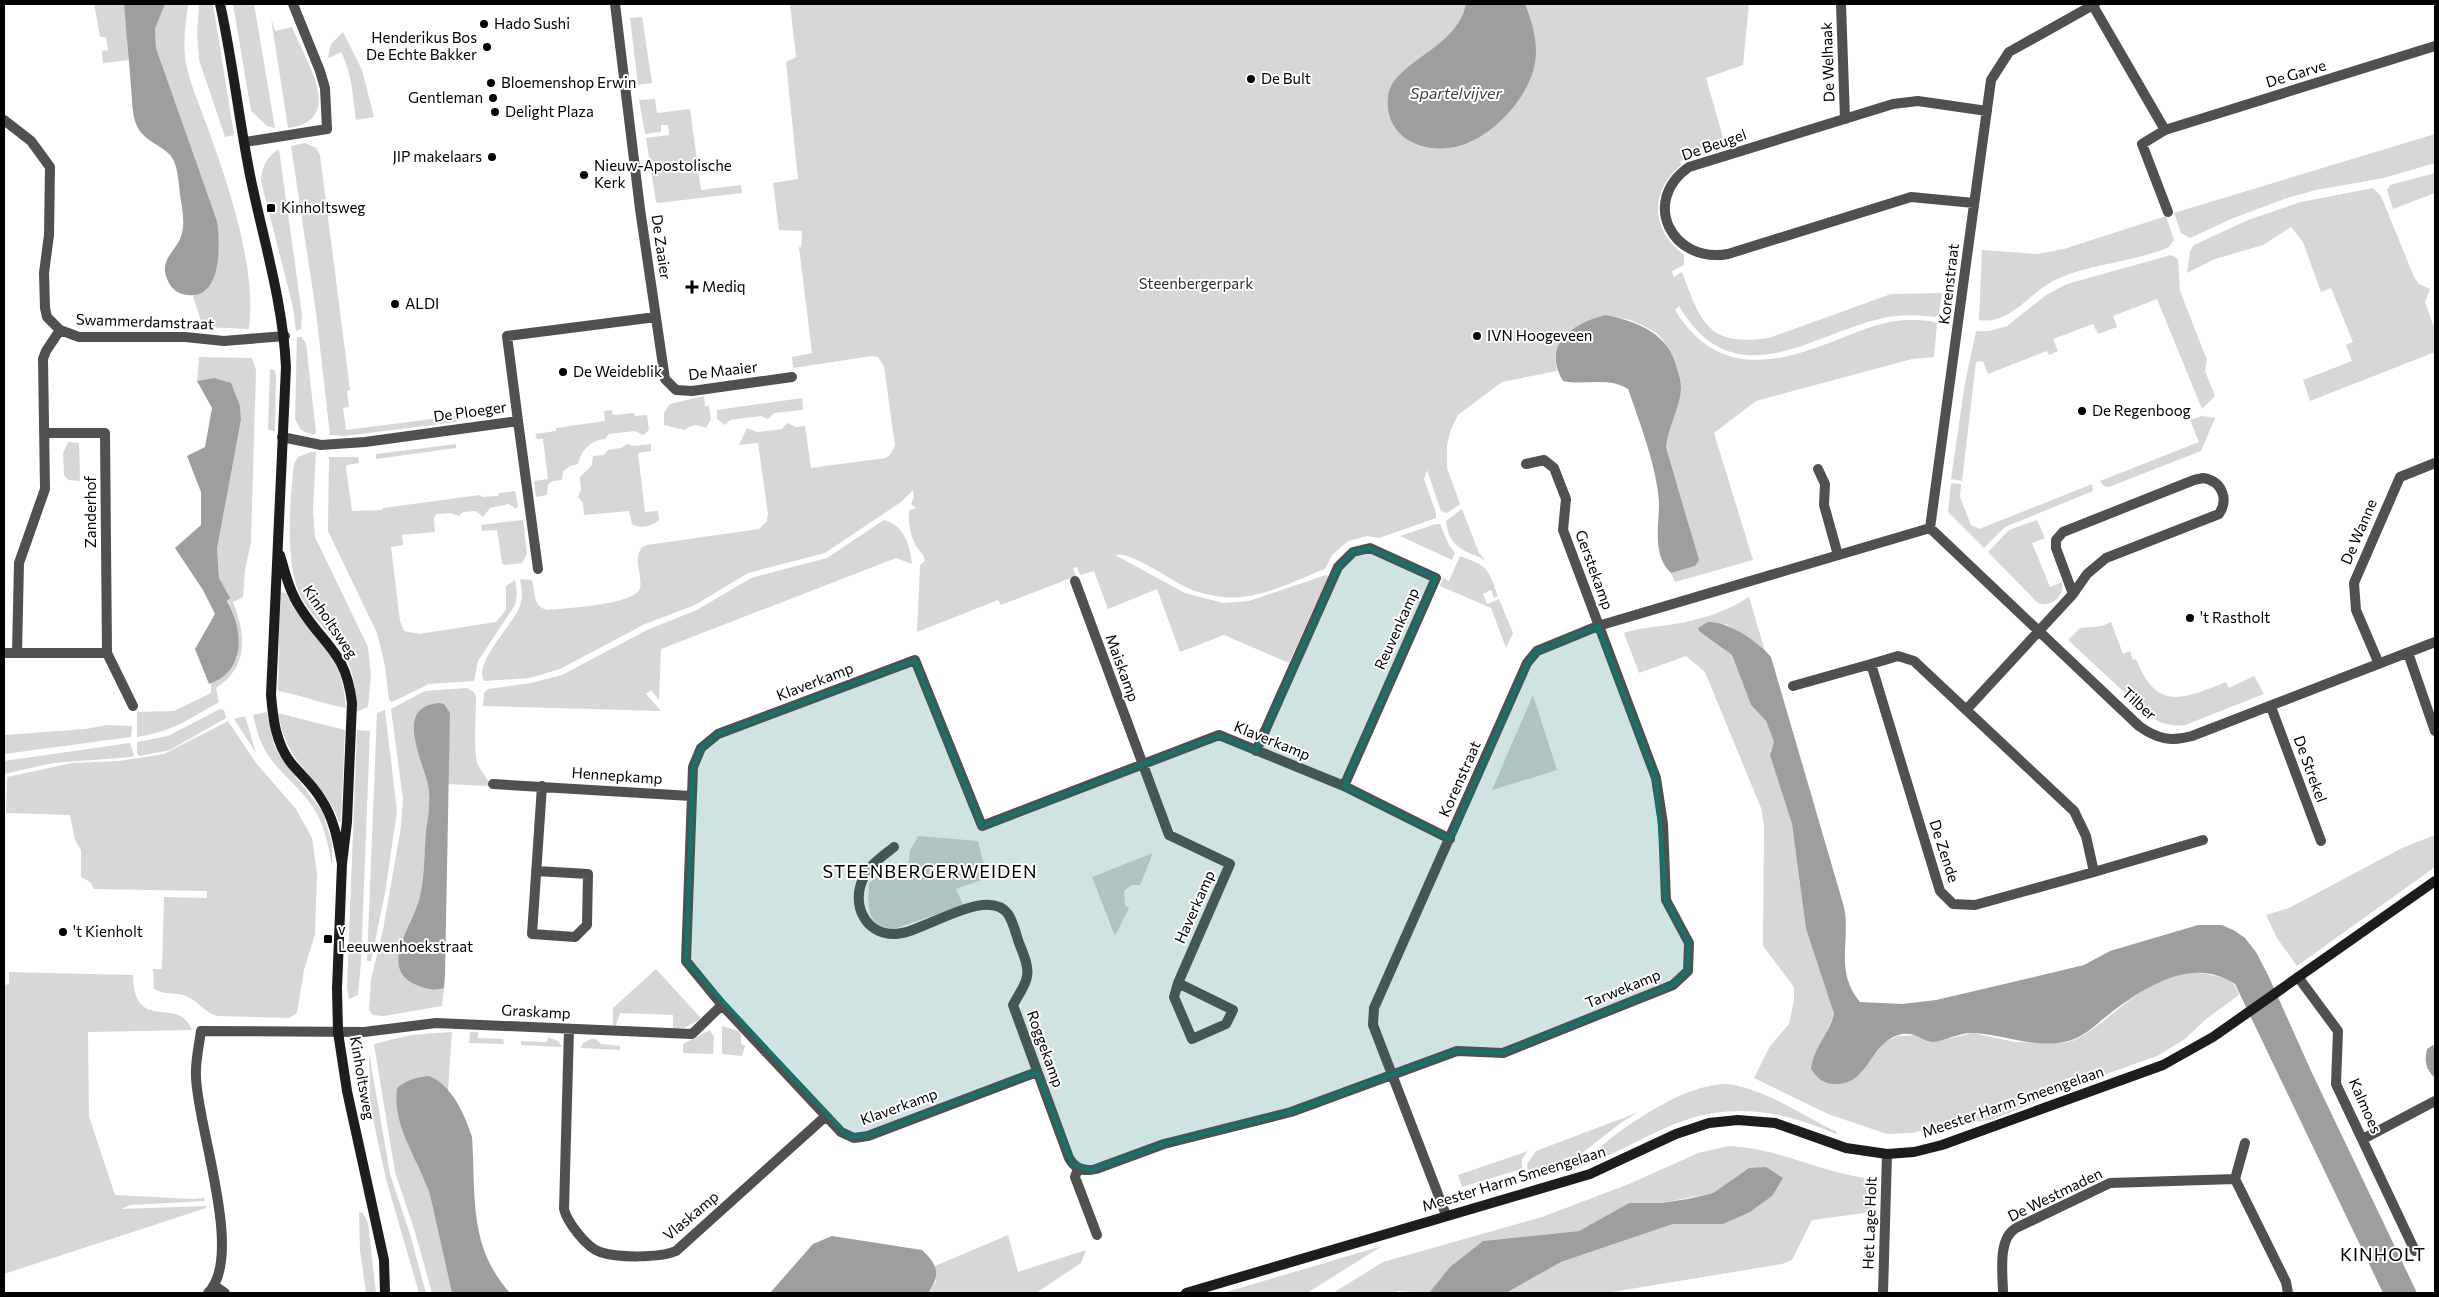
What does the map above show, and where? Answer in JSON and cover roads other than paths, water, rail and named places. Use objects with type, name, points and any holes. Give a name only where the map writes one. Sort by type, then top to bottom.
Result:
[{"type":"street","name":"Kinholtsweg","points":[[220,4],[229,42]]},
{"type":"street","name":"Kinholtsweg","points":[[225,4],[245,142],[285,336],[286,367],[272,685],[273,720],[277,736],[286,757],[315,790],[327,809],[335,831],[342,864]]},
{"type":"street","points":[[245,142],[326,130],[325,88],[320,70],[293,4]]},
{"type":"street","name":"De Zaaier","points":[[615,4],[656,317]]},
{"type":"street","name":"De Welhaak","points":[[1841,4],[1845,120]]},
{"type":"street","points":[[2093,4],[2165,130]]},
{"type":"street","name":"Korenstraat","points":[[1446,1216],[1373,1025],[1374,1008],[1527,663],[1537,651],[1598,626],[1930,528],[1991,80],[2009,52],[2093,4]]},
{"type":"street","name":"De Garve","points":[[2168,212],[2142,144],[2165,130],[2435,46]]},
{"type":"street","name":"De Beugel","points":[[1974,202],[1911,197],[1728,254],[1714,256],[1706,256],[1688,248],[1673,234],[1665,216],[1666,199],[1674,179],[1689,167],[1908,102],[1987,111]]},
{"type":"street","name":"Swammerdamstraat","points":[[4,120],[31,141],[50,167],[49,235],[44,273],[45,308],[48,317],[60,330],[78,338],[185,337],[224,341],[285,336]]},
{"type":"street","name":"De Maaier","points":[[656,317],[663,370],[666,379],[676,390],[692,392],[792,377]]},
{"type":"street","name":"De Ploeger","points":[[282,437],[321,445],[375,440],[518,421],[507,336],[656,317]]},
{"type":"street","points":[[17,653],[18,563],[45,488],[43,359],[60,330]]},
{"type":"street","points":[[518,421],[538,569]]},
{"type":"street","name":"Zanderhof","points":[[44,433],[106,433],[107,653],[133,706]]},
{"type":"street","name":"Gerstekamp","points":[[1526,464],[1544,460],[1554,468],[1566,499],[1562,530],[1598,626]]},
{"type":"street","name":"De Wanne","points":[[2378,664],[2356,610],[2354,583],[2400,477],[2435,463]]},
{"type":"street","points":[[1818,470],[1825,484],[1824,505],[1838,555]]},
{"type":"street","points":[[1966,710],[2040,632],[2073,594],[2087,574],[2106,558],[2219,514],[2224,502],[2223,492],[2218,484],[2209,479],[2194,480],[2063,532],[2056,540],[2056,548],[2073,594]]},
{"type":"street","name":"Tilber","points":[[1930,528],[2140,726],[2154,736],[2167,740],[2192,736],[2435,642]]},
{"type":"street","name":"Kinholtsweg","points":[[278,547],[293,596],[301,610],[333,648],[347,675],[351,690],[348,822],[342,864],[337,988],[338,1032],[347,1091],[384,1260],[385,1293]]},
{"type":"street","name":"Reuvenkamp","points":[[1256,751],[1338,567],[1353,552],[1370,548],[1436,578],[1344,786]]},
{"type":"street","name":"Maiskamp","points":[[1075,581],[1141,764]]},
{"type":"street","name":"Tarwekamp","points":[[1392,1074],[1456,1051],[1503,1052],[1673,985],[1688,971],[1689,943],[1666,900],[1663,824],[1656,778],[1598,626]]},
{"type":"street","points":[[4,652],[107,653]]},
{"type":"street","points":[[2408,653],[2435,731]]},
{"type":"street","points":[[1793,686],[1894,656],[1910,658],[2074,811],[2086,836],[2094,872]]},
{"type":"street","name":"Klaverkamp","points":[[1037,1072],[861,1138],[847,1136],[841,1132],[722,1005],[686,961],[693,767],[696,756],[701,748],[718,734],[915,660],[982,826],[1219,735],[1344,786],[1450,838]]},
{"type":"street","name":"De Zende","points":[[1870,664],[1940,891],[1953,904],[1975,905],[2202,840]]},
{"type":"street","name":"De Strekel","points":[[2271,707],[2321,841]]},
{"type":"street","name":"Haverkamp","points":[[1141,764],[1169,835],[1230,864],[1178,983],[1174,997],[1192,1039],[1226,1024],[1234,1010],[1178,983]]},
{"type":"street","name":"Hennepkamp","points":[[493,784],[691,796]]},
{"type":"street","points":[[536,871],[588,874],[587,925],[575,937],[532,934],[536,871],[542,786]]},
{"type":"street","name":"Roggekamp","points":[[894,846],[872,866],[862,880],[859,908],[865,920],[876,930],[892,934],[909,932],[971,906],[992,905],[1008,914],[1028,963],[1028,980],[1013,1005],[1069,1158],[1078,1169],[1075,1177],[1097,1235]]},
{"type":"street","name":"Meester Harm Smeengelaan","points":[[1186,1293],[1590,1174],[1676,1134],[1723,1120],[1775,1123],[1846,1148],[1887,1154],[1914,1152],[1942,1146],[2163,1065],[2213,1038],[2240,1016],[2435,881]]},
{"type":"street","name":"Kalmoes","points":[[2298,977],[2338,1031],[2336,1084],[2415,1250]]},
{"type":"street","name":"Graskamp","points":[[211,1290],[221,1265],[222,1241],[218,1203],[196,1077],[201,1031],[364,1032],[436,1023],[692,1034],[722,1005]]},
{"type":"street","name":"Vlaskamp","points":[[569,1029],[564,1209],[572,1226],[600,1252],[655,1256],[676,1251],[826,1116]]},
{"type":"street","points":[[1078,1169],[1096,1169],[1164,1144],[1292,1112],[1392,1074]]},
{"type":"street","points":[[2363,1139],[2435,1101]]},
{"type":"street","points":[[2245,1143],[2235,1178],[2286,1282],[2288,1293]]},
{"type":"street","name":"Het Lage Holt","points":[[1883,1293],[1887,1154]]},
{"type":"street","name":"De Westmaden","points":[[2003,1293],[2004,1245],[2008,1235],[2016,1228],[2110,1183],[2235,1178]]},
{"type":"street","points":[[211,1290],[225,1293]]},
{"type":"water","points":[[124,4],[165,4],[155,29],[156,48],[217,221],[219,242],[217,267],[208,288],[199,294],[188,295],[176,291],[173,289],[165,273],[169,256],[180,239],[183,228],[178,178],[174,161],[170,155],[143,135],[135,121]]},
{"type":"water","name":"Spartelvijver","points":[[1466,4],[1525,4],[1531,21],[1536,52],[1529,83],[1510,112],[1484,134],[1455,147],[1429,148],[1417,145],[1398,132],[1392,122],[1388,111],[1388,97],[1392,85],[1412,64],[1451,33],[1460,20]]},
{"type":"water","points":[[1606,315],[1629,321],[1650,331],[1667,346],[1673,357],[1681,388],[1679,403],[1666,447],[1699,560],[1695,566],[1671,573],[1661,558],[1658,540],[1658,490],[1647,446],[1628,389],[1620,385],[1604,382],[1563,381],[1557,368],[1556,356],[1558,346],[1564,337],[1582,323]]},
{"type":"water","points":[[214,378],[231,383],[240,406],[241,420],[217,549],[219,578],[230,598],[227,601],[237,625],[239,637],[235,660],[230,670],[221,678],[209,684],[195,649],[215,614],[203,590],[175,548],[201,525],[201,492],[187,456],[205,447],[212,408],[197,381]]},
{"type":"water","points":[[1708,622],[1725,625],[1734,629],[1759,645],[1771,657],[1844,907],[1846,920],[1845,967],[1852,990],[1860,1002],[1902,1004],[1936,1000],[2084,965],[2110,951],[2198,925],[2222,925],[2235,931],[2245,938],[2256,952],[2268,975],[2312,1073],[2417,1293],[2383,1293],[2235,984],[2219,976],[2202,973],[2168,978],[2122,1005],[2088,1032],[2064,1042],[2041,1043],[1969,1033],[1930,1042],[1915,1035],[1898,1035],[1881,1047],[1862,1072],[1846,1083],[1827,1083],[1818,1078],[1811,1069],[1813,1061],[1834,1014],[1806,929],[1792,824],[1770,755],[1774,742],[1766,721],[1751,705],[1732,655],[1700,632],[1698,628]]},
{"type":"water","points":[[439,703],[444,704],[450,713],[445,974],[444,988],[433,989],[414,984],[404,976],[399,967],[399,956],[406,931],[420,896],[429,808],[428,785],[414,736],[414,724],[417,714],[425,706]]},
{"type":"water","points":[[2435,1044],[2435,1078],[2426,1065],[2426,1057],[2427,1049]]},
{"type":"water","points":[[429,1076],[437,1080],[451,1093],[469,1128],[472,1137],[475,1200],[481,1239],[496,1275],[510,1293],[452,1293],[430,1195],[402,1130],[398,1116],[397,1088],[412,1079]]},
{"type":"water","points":[[1766,1167],[1783,1178],[1772,1196],[1750,1212],[1723,1224],[1673,1224],[1561,1262],[1506,1293],[1429,1293],[1450,1267],[1483,1241],[1579,1231],[1629,1203],[1661,1203],[1713,1193],[1749,1168]]},
{"type":"water","points":[[832,1236],[922,1250],[934,1265],[936,1270],[935,1281],[928,1293],[770,1293],[813,1244]]},
{"type":"place","name":"Hado Sushi","points":[[484,24]]},
{"type":"place","name":"Henderikus Bos De Echte Bakker","points":[[487,47]]},
{"type":"place","name":"De Bult","points":[[1251,79]]},
{"type":"place","name":"Bloemenshop Erwin","points":[[491,83]]},
{"type":"place","name":"Gentleman","points":[[493,98]]},
{"type":"place","name":"Delight Plaza","points":[[495,112]]},
{"type":"place","name":"JIP makelaars","points":[[492,157]]},
{"type":"place","name":"Nieuw-Apostolische Kerk","points":[[584,175]]},
{"type":"place","name":"Kinholtsweg","points":[[271,208]]},
{"type":"place","name":"Mediq","points":[[692,287]]},
{"type":"place","name":"ALDI","points":[[395,304]]},
{"type":"place","name":"IVN Hoogeveen","points":[[1477,336]]},
{"type":"place","name":"De Weideblik","points":[[563,372]]},
{"type":"place","name":"De Regenboog","points":[[2082,411]]},
{"type":"place","name":"'t Rastholt","points":[[2190,618]]},
{"type":"place","name":"'t Kienholt","points":[[63,932]]},
{"type":"place","name":"v Leeuwenhoekstraat","points":[[328,939]]},
{"type":"district","name":"STEENBERGERWEIDEN","points":[[930,872]]},
{"type":"district","name":"KINHOLT","points":[[2383,1255]]},
{"type":"park label","name":"Steenbergerpark","points":[[1196,284]]}]
